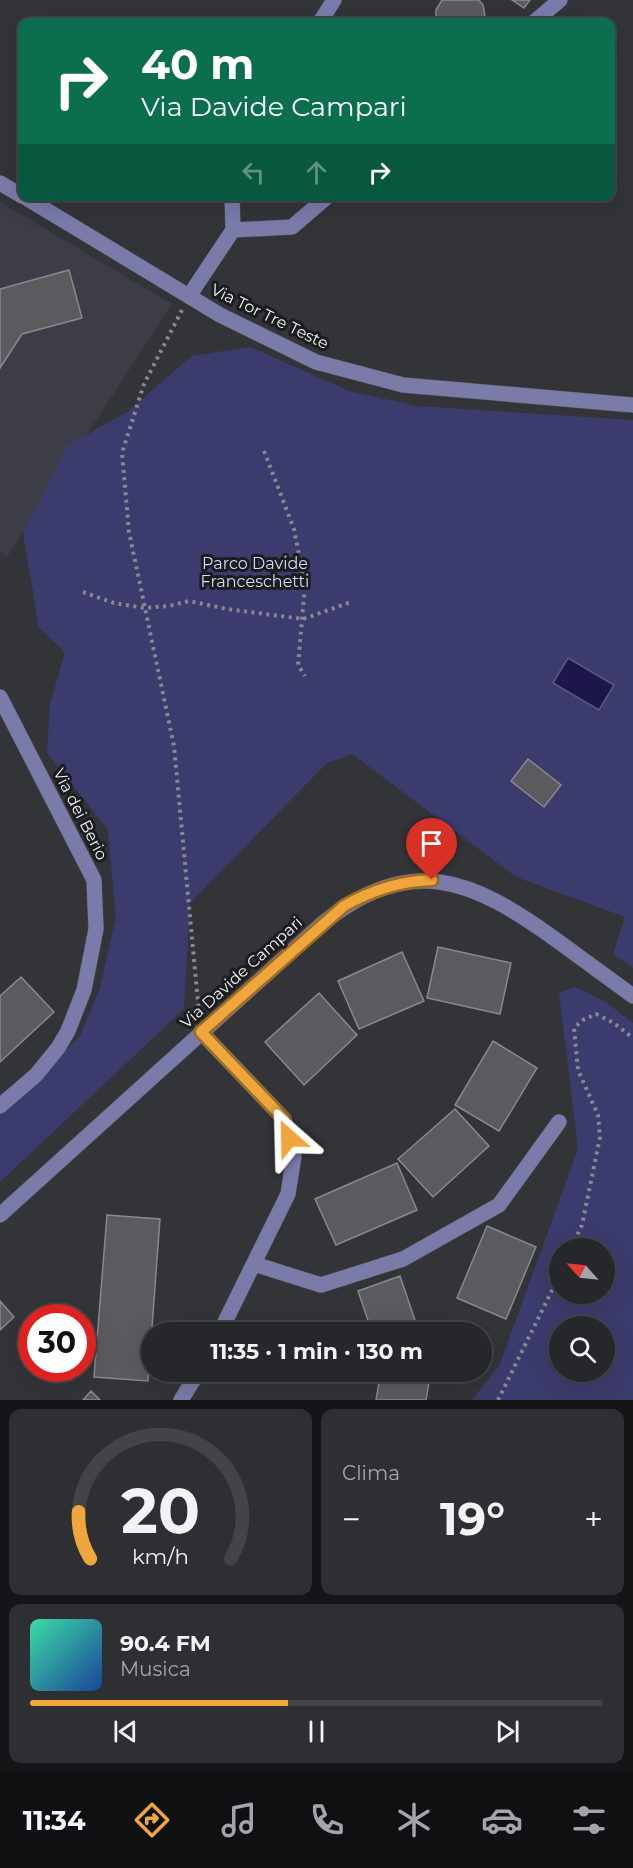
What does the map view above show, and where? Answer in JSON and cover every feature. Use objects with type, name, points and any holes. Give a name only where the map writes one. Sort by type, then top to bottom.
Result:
[{"type":"street","points":[[323,18],[334,0]]},
{"type":"street","points":[[539,18],[560,0]]},
{"type":"street","name":"Via Tor Tre Teste","points":[[0,183],[18,193]]},
{"type":"street","name":"Via Tor Tre Teste","points":[[31,201],[220,315],[316,362],[403,385],[633,405]]},
{"type":"street","points":[[189,296],[234,231],[232,201]]},
{"type":"street","points":[[234,231],[292,227],[322,201]]},
{"type":"street","name":"Via dei Berio","points":[[0,697],[94,880],[96,929],[86,983],[68,1031],[58,1048],[36,1074],[0,1106]]},
{"type":"street","name":"Via Davide Campari","points":[[0,1215],[201,1032],[344,906],[364,894],[407,881],[432,880],[458,884],[499,901],[519,913],[633,996]]},
{"type":"street","points":[[201,1032],[284,1119],[294,1156],[288,1194],[225,1322]]},
{"type":"street","points":[[254,1264],[321,1285],[403,1259],[499,1205],[559,1122]]},
{"type":"street","points":[[182,1400],[193,1382]]},
{"type":"path","points":[[189,296],[144,384],[122,453],[129,532],[174,746],[201,1032]]},
{"type":"path","points":[[264,451],[294,529],[305,586],[298,665],[305,675]]},
{"type":"path","points":[[83,592],[114,603],[145,608],[170,606],[189,601],[227,609],[303,619],[351,602]]},
{"type":"path","points":[[576,1238],[582,1225],[600,1137],[598,1116],[578,1070],[574,1028],[583,1020],[596,1014],[615,1023],[633,1038]]},
{"type":"path","points":[[498,1400],[549,1296]]},
{"type":"shaded area","points":[[0,202],[172,304],[7,557],[0,552]]},
{"type":"shaded area","points":[[568,658],[614,685],[599,710],[553,683]]},
{"type":"green space","name":"Parco Davide Franceschetti","points":[[250,347],[349,391],[417,406],[633,420],[633,968],[613,954],[625,917],[516,877],[352,754],[327,763],[190,903],[184,1009],[0,1182],[0,1114],[80,1036],[100,988],[116,917],[108,830],[47,753],[50,704],[65,652],[39,628],[23,533],[68,445],[127,412],[192,356]]},
{"type":"green space","points":[[575,987],[603,1000],[633,1023],[633,1400],[472,1400],[486,1382],[492,1382],[492,1374],[500,1364],[578,1149],[559,993]]},
{"type":"building","points":[[442,0],[479,0],[483,5],[485,16],[485,18],[436,18],[436,10]]},
{"type":"building","points":[[512,0],[530,0],[524,8]]},
{"type":"building","points":[[69,270],[82,318],[22,334],[0,368],[0,289]]},
{"type":"building","points":[[528,759],[561,785],[544,807],[511,781]]},
{"type":"building","points":[[438,947],[511,963],[500,1014],[427,998]]},
{"type":"building","points":[[402,952],[424,1001],[359,1029],[338,981]]},
{"type":"building","points":[[21,977],[54,1012],[0,1062],[0,996]]},
{"type":"building","points":[[319,993],[357,1035],[304,1085],[265,1042]]},
{"type":"building","points":[[493,1041],[537,1068],[499,1131],[455,1105]]},
{"type":"building","points":[[455,1109],[489,1146],[433,1197],[398,1159]]},
{"type":"building","points":[[397,1163],[417,1210],[336,1245],[315,1199]]},
{"type":"building","points":[[107,1215],[160,1219],[152,1322],[141,1322],[141,1380],[96,1377]]},
{"type":"building","points":[[487,1226],[536,1247],[506,1319],[457,1298]]},
{"type":"building","points":[[400,1276],[416,1322],[369,1322],[358,1291]]},
{"type":"building","points":[[0,1301],[14,1317],[0,1330]]},
{"type":"building","points":[[379,1382],[429,1382],[426,1400],[376,1400]]},
{"type":"building","points":[[91,1391],[100,1400],[83,1400]]},
{"type":"route","points":[[289,1138],[284,1119],[201,1032],[322,922],[344,906],[364,894],[384,887],[407,881],[432,880]]}]
